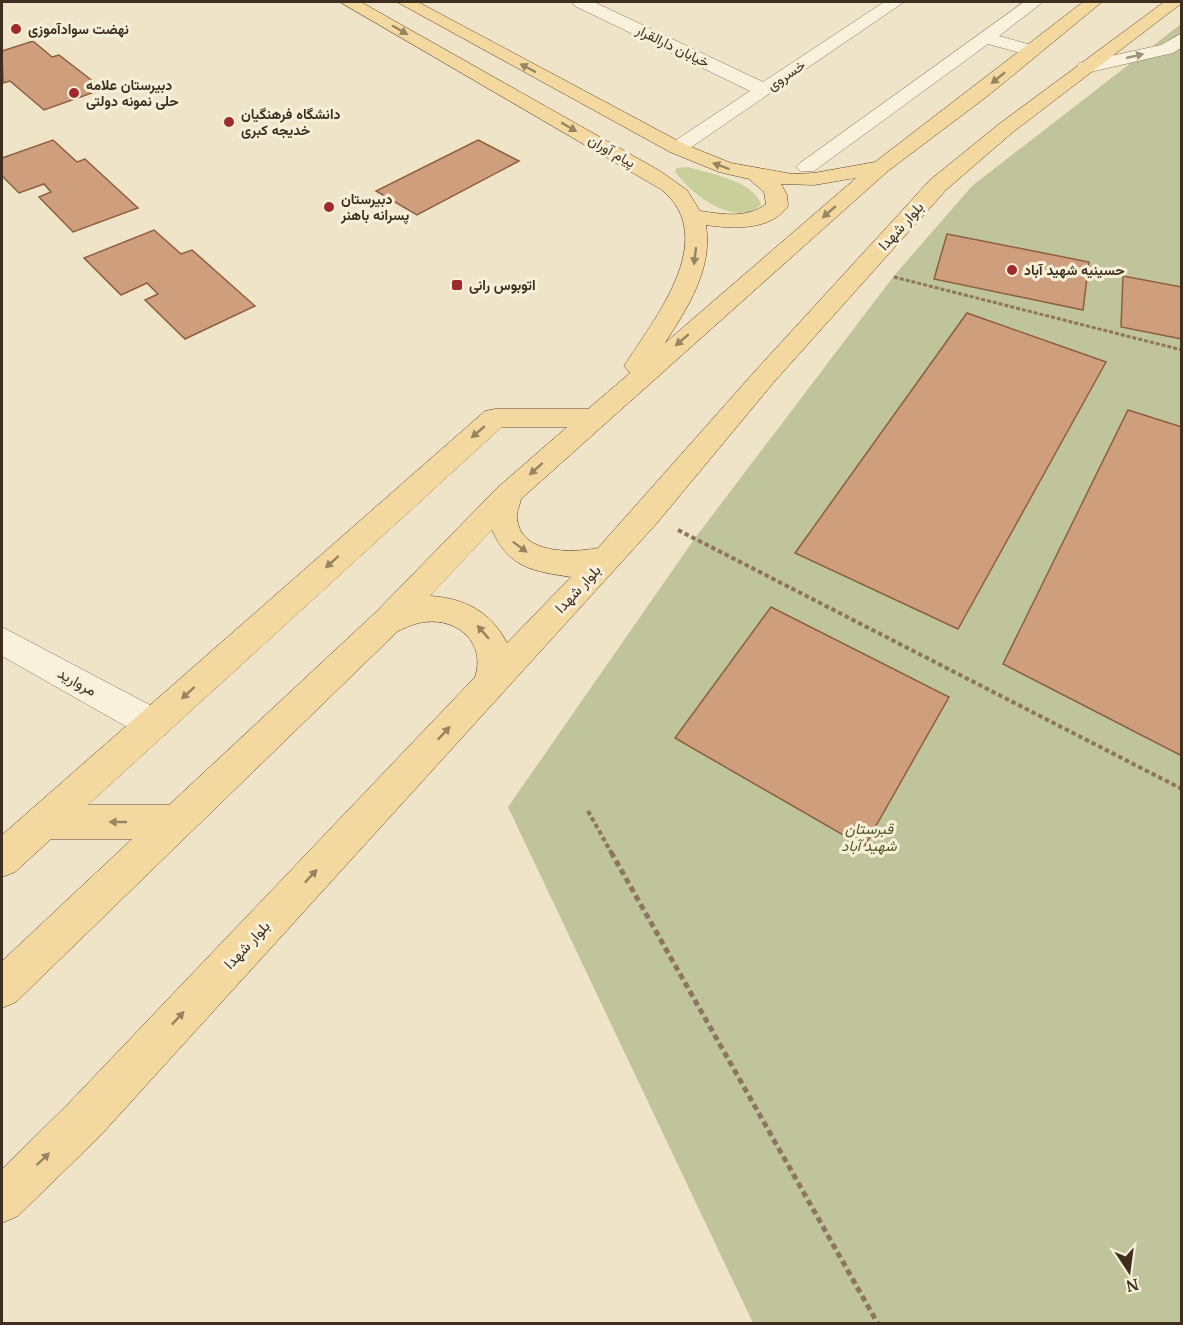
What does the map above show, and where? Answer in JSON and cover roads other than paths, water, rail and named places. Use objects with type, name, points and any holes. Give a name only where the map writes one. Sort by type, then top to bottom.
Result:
[{"type":"main road","name":"پیام آوران","points":[[349,2],[642,169],[682,197],[693,216]]},
{"type":"main road","points":[[406,2],[677,148],[726,168],[758,176],[814,179],[881,167]]},
{"type":"main road","points":[[2,988],[387,621],[507,495],[881,167],[1093,2]]},
{"type":"main road","name":"بلوار شهدا","points":[[2,1200],[84,1120],[489,686],[938,185],[1006,128],[1174,2]]},
{"type":"main road","points":[[642,169],[677,148]]},
{"type":"main road","points":[[622,392],[688,281],[696,260],[693,216],[744,221],[767,215],[777,206],[777,196],[774,187],[758,176]]},
{"type":"main road","points":[[2,860],[495,418],[594,418]]},
{"type":"main road","points":[[507,495],[502,519],[513,543],[539,560],[572,565],[606,558]]},
{"type":"main road","points":[[387,621],[415,610],[444,610],[471,619],[489,636],[496,660],[489,686]]},
{"type":"main road","points":[[43,822],[176,822]]},
{"type":"street","name":"خیابان دارالقرار","points":[[581,2],[764,90]]},
{"type":"street","points":[[807,167],[1034,2]]},
{"type":"street","name":"خسروی","points":[[677,148],[764,90],[879,6]]},
{"type":"street","points":[[985,37],[1032,51]]},
{"type":"street","points":[[1086,68],[1167,49],[1182,38]]},
{"type":"street","name":"مروارید","points":[[2,640],[153,724]]},
{"type":"place","name":"نهضت سوادآموزی","points":[[16,29]]},
{"type":"place","name":"دبیرستان علامه حلی نمونه دولتی","points":[[74,93]]},
{"type":"place","name":"دانشگاه فرهنگیان خدیجه کبری","points":[[229,122]]},
{"type":"place","name":"دبیرستان پسرانه باهنر","points":[[329,207]]},
{"type":"place","name":"حسینیه شهید آباد","points":[[1012,270]]},
{"type":"place","name":"اتوبوس رانی","points":[[457,285]]},
{"type":"park label","name":"قبرستان شهید آباد","points":[[869,838]]}]
